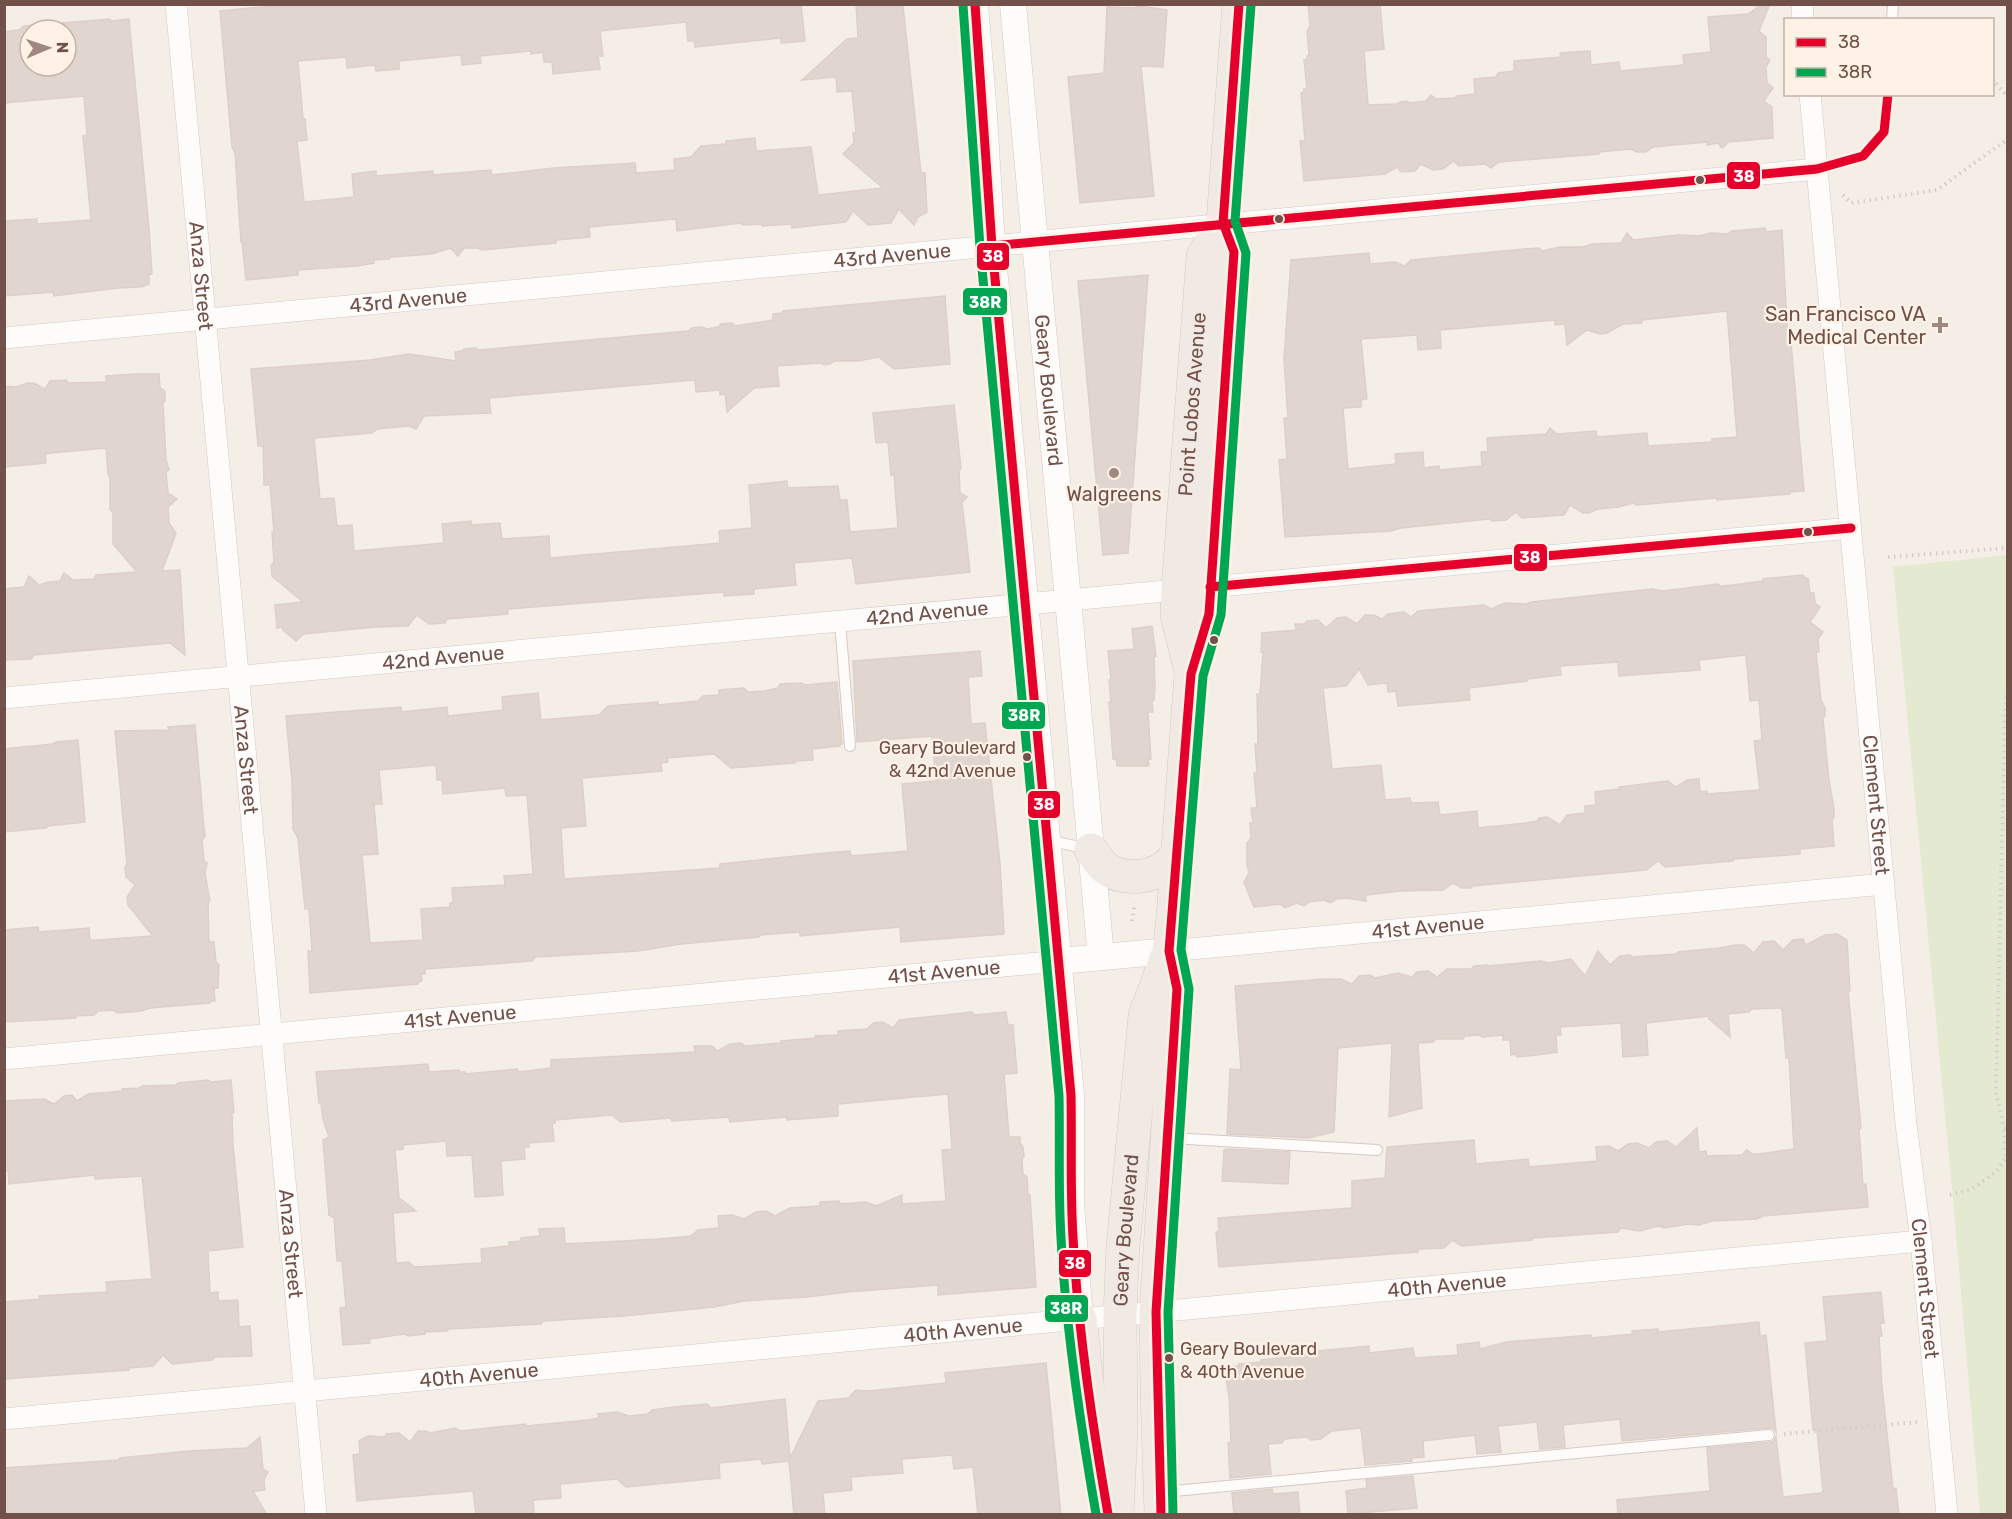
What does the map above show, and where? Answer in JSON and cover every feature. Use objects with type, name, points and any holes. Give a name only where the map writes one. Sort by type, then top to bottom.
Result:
[{"type":"main road","name":"Point Lobos Avenue","points":[[1210,587],[1234,252],[1223,224],[1239,4]]},
{"type":"main road","name":"Point Lobos Avenue","points":[[1178,590],[1203,256],[1223,224]]},
{"type":"main road","name":"Geary Boulevard","points":[[1117,1515],[1121,1429],[1120,1315],[1123,1246],[1145,1016],[1169,951],[1191,674],[1209,614],[1210,587]]},
{"type":"main road","name":"Geary Boulevard","points":[[1178,590],[1177,615],[1191,674]]},
{"type":"main road","points":[[1091,850],[1102,865],[1113,873],[1133,877],[1157,872],[1177,855]]},
{"type":"main road","name":"Geary Boulevard","points":[[1160,1504],[1156,1312],[1177,989],[1169,951]]},
{"type":"main road","points":[[1080,1319],[1095,1445],[1108,1515]]},
{"type":"street","name":"Anza Street","points":[[176,4],[316,1515]]},
{"type":"street","points":[[975,4],[992,246],[1071,1095],[1071,1204],[1080,1319]]},
{"type":"street","name":"Geary Boulevard","points":[[1013,4],[1101,957]]},
{"type":"street","name":"Clement Street","points":[[1810,96],[1910,1161],[1921,1241],[1947,1515]]},
{"type":"street","name":"43rd Avenue","points":[[4,338],[1817,169]]},
{"type":"street","name":"42nd Avenue","points":[[4,698],[1851,528]]},
{"type":"street","name":"41st Avenue","points":[[4,1059],[1884,884]]},
{"type":"street","name":"40th Avenue","points":[[4,1419],[1921,1241]]},
{"type":"lane","points":[[1817,169],[1863,156],[1884,132],[1888,96]]},
{"type":"lane","points":[[840,621],[850,746]]},
{"type":"lane","points":[[1048,840],[1091,850]]},
{"type":"lane","points":[[1168,1138],[1377,1150]]},
{"type":"lane","points":[[1160,1504],[1769,1435]]},
{"type":"path","points":[[1994,81],[2007,97]]},
{"type":"path","points":[[1817,169],[1851,203],[1937,190],[2007,139]]},
{"type":"path","points":[[1888,557],[2007,548]]},
{"type":"path","points":[[1950,1195],[1972,1190],[1997,1171],[2006,1157],[2006,1128],[1996,1093],[2007,685]]},
{"type":"path","points":[[1124,922],[1136,921]]},
{"type":"path","points":[[1769,1435],[1939,1420]]},
{"type":"green space","points":[[2007,555],[2008,1514],[1980,1514],[1953,1199],[1893,567]]},
{"type":"building","points":[[294,4],[801,4],[805,41],[781,43],[781,38],[695,47],[694,41],[688,41],[686,22],[600,31],[603,56],[598,56],[600,69],[553,74],[552,62],[544,62],[543,52],[531,54],[531,51],[480,56],[481,63],[462,65],[461,55],[399,61],[399,69],[376,71],[375,65],[347,68],[346,57],[298,61],[307,140],[297,141],[304,202],[354,197],[352,174],[376,171],[376,176],[433,171],[433,175],[491,170],[492,175],[635,163],[636,173],[675,170],[674,159],[691,157],[701,146],[755,138],[756,151],[811,147],[818,195],[883,188],[843,154],[854,143],[853,133],[856,133],[852,91],[837,92],[836,77],[802,80],[847,39],[858,38],[856,4],[900,4],[903,6],[921,173],[925,173],[927,212],[918,217],[914,225],[899,209],[891,223],[868,225],[853,211],[846,222],[792,228],[792,224],[762,226],[762,224],[744,225],[740,223],[677,231],[676,219],[589,227],[590,237],[556,240],[556,243],[482,250],[464,248],[458,256],[450,248],[432,254],[374,260],[374,263],[357,266],[298,270],[298,275],[246,280],[220,11]]},
{"type":"building","points":[[1308,4],[1380,4],[1384,49],[1364,51],[1368,105],[1426,101],[1431,95],[1436,99],[1475,94],[1474,79],[1496,77],[1498,73],[1514,71],[1514,61],[1561,57],[1560,53],[1590,51],[1591,65],[1619,62],[1620,71],[1684,65],[1683,55],[1711,52],[1708,17],[1748,14],[1762,4],[1770,4],[1759,31],[1766,37],[1766,57],[1770,60],[1766,67],[1767,83],[1773,88],[1764,101],[1772,107],[1773,138],[1729,142],[1722,148],[1718,143],[1707,145],[1707,142],[1653,147],[1646,152],[1631,149],[1599,152],[1599,154],[1499,162],[1491,168],[1485,164],[1459,166],[1454,161],[1443,169],[1433,170],[1421,164],[1415,171],[1401,172],[1397,167],[1385,174],[1304,181],[1300,141],[1305,141],[1301,93],[1307,89],[1304,60],[1307,60],[1309,55]]},
{"type":"building","points":[[1139,6],[1167,10],[1163,67],[1141,66],[1154,196],[1080,203],[1068,77],[1104,73],[1107,7],[1134,8]]},
{"type":"building","points":[[129,19],[149,228],[152,274],[149,275],[149,284],[141,287],[54,296],[53,292],[4,296],[4,221],[37,219],[37,224],[91,220],[83,136],[87,135],[84,96],[4,103],[4,32],[18,30],[18,78],[78,78],[78,22]]},
{"type":"building","points":[[1765,228],[1766,232],[1782,230],[1788,343],[1791,343],[1804,491],[1717,500],[1717,498],[1637,505],[1633,503],[1598,509],[1589,513],[1583,513],[1570,505],[1564,515],[1522,518],[1516,512],[1506,520],[1489,519],[1391,531],[1285,537],[1279,460],[1287,459],[1284,418],[1288,418],[1284,359],[1291,260],[1369,253],[1370,264],[1395,262],[1405,266],[1411,260],[1524,249],[1539,248],[1542,251],[1560,247],[1621,243],[1627,233],[1633,240],[1679,235],[1727,234],[1732,231]],"holes":[[[1727,311],[1737,437],[1712,439],[1712,442],[1648,446],[1647,433],[1597,437],[1596,431],[1557,434],[1550,428],[1546,434],[1487,438],[1488,452],[1481,452],[1482,466],[1439,470],[1439,466],[1424,468],[1423,452],[1395,454],[1396,464],[1348,469],[1343,408],[1361,407],[1361,400],[1367,399],[1361,339],[1417,335],[1418,350],[1441,348],[1440,330],[1555,320],[1555,325],[1565,324],[1567,345],[1587,330],[1600,334],[1607,333],[1623,324],[1642,323],[1642,320]]]},
{"type":"building","name":"Walgreens","points":[[1148,275],[1128,553],[1103,555],[1078,281]]},
{"type":"building","points":[[945,296],[950,364],[894,369],[879,357],[858,361],[834,361],[824,365],[821,363],[777,366],[779,386],[754,388],[727,412],[725,394],[720,395],[720,390],[696,392],[695,380],[489,398],[491,413],[424,416],[416,429],[409,426],[377,429],[372,433],[314,438],[320,499],[334,498],[337,526],[352,525],[354,551],[444,543],[442,524],[471,521],[471,525],[500,523],[502,539],[549,536],[550,558],[720,543],[719,531],[752,528],[749,485],[787,481],[788,488],[838,486],[840,500],[847,500],[850,532],[898,528],[894,475],[891,475],[888,442],[876,443],[873,413],[954,405],[961,468],[959,472],[960,493],[967,497],[962,502],[970,572],[856,584],[852,558],[794,563],[796,585],[754,589],[754,594],[724,596],[724,592],[507,609],[508,614],[447,619],[445,623],[429,624],[417,615],[408,626],[303,634],[296,641],[282,627],[277,628],[275,605],[303,602],[272,576],[271,566],[274,562],[272,532],[274,532],[270,485],[264,485],[263,446],[258,446],[251,369],[370,360],[409,354],[456,361],[455,352],[464,349],[479,350],[688,331],[692,328],[707,329],[732,323],[735,326],[773,320],[773,314],[783,313],[783,311]]},
{"type":"building","points":[[159,374],[160,388],[165,391],[163,404],[166,460],[169,470],[166,472],[168,493],[177,499],[168,507],[169,523],[176,533],[162,571],[180,570],[185,655],[170,643],[34,655],[31,659],[4,660],[4,589],[24,587],[29,576],[39,585],[60,581],[64,573],[73,580],[94,579],[96,575],[137,572],[113,544],[113,513],[110,509],[110,478],[106,448],[45,454],[46,463],[4,467],[4,386],[16,387],[34,383],[45,389],[50,381],[106,382],[106,376]]},
{"type":"building","points":[[1803,575],[1808,578],[1810,593],[1814,593],[1815,603],[1820,607],[1810,622],[1823,632],[1818,639],[1819,652],[1816,652],[1821,700],[1825,708],[1823,719],[1834,809],[1832,820],[1834,846],[1800,849],[1800,854],[1665,867],[1658,861],[1646,870],[1471,888],[1462,888],[1453,883],[1443,890],[1366,895],[1366,901],[1347,898],[1337,899],[1330,903],[1324,900],[1309,902],[1304,906],[1297,903],[1285,908],[1280,904],[1254,907],[1244,882],[1249,873],[1247,843],[1251,838],[1250,823],[1253,823],[1251,808],[1257,808],[1254,773],[1257,773],[1255,744],[1258,744],[1257,694],[1260,694],[1262,633],[1296,630],[1295,624],[1304,624],[1307,621],[1318,620],[1326,628],[1337,618],[1346,617],[1357,624],[1365,615],[1374,615],[1382,619],[1388,614],[1404,612],[1411,617],[1418,611],[1484,605],[1491,609],[1505,603],[1526,604],[1652,589],[1663,591],[1718,584],[1720,586],[1733,585],[1763,581],[1763,579]],"holes":[[[1746,655],[1750,701],[1759,700],[1762,740],[1754,741],[1760,790],[1707,794],[1707,791],[1700,792],[1699,779],[1687,780],[1676,787],[1668,781],[1619,787],[1620,789],[1595,792],[1596,805],[1585,806],[1585,813],[1567,815],[1560,825],[1547,817],[1526,823],[1478,828],[1477,811],[1440,815],[1438,802],[1411,803],[1410,798],[1385,800],[1381,765],[1332,769],[1323,688],[1346,686],[1359,669],[1368,685],[1387,683],[1388,692],[1396,691],[1398,706],[1470,700],[1469,688],[1561,675],[1560,666],[1618,662],[1619,676],[1700,670],[1699,660]]]},
{"type":"building","points":[[1152,626],[1156,656],[1154,656],[1153,712],[1148,712],[1151,759],[1148,759],[1149,766],[1117,766],[1116,759],[1113,759],[1108,651],[1134,649],[1132,629]]},
{"type":"building","points":[[980,651],[982,676],[968,677],[971,724],[985,723],[1000,863],[1004,934],[901,942],[900,927],[800,936],[800,932],[760,935],[759,937],[681,944],[638,951],[535,957],[532,961],[425,969],[425,974],[421,974],[422,981],[418,984],[310,993],[308,951],[312,951],[309,909],[305,909],[298,838],[293,829],[292,782],[286,716],[401,707],[402,712],[447,707],[448,716],[503,710],[502,697],[538,693],[541,720],[599,715],[608,706],[698,701],[703,696],[719,695],[719,690],[744,688],[748,692],[765,691],[778,688],[780,684],[802,683],[804,685],[837,682],[842,744],[812,749],[813,760],[731,768],[714,754],[667,758],[668,762],[661,763],[662,771],[582,778],[586,826],[561,828],[564,879],[720,868],[720,864],[825,853],[850,851],[851,856],[908,851],[902,784],[936,781],[932,736],[857,742],[853,661]],"holes":[[[436,765],[437,780],[442,780],[443,794],[505,788],[506,796],[527,795],[533,874],[504,876],[505,885],[452,888],[453,903],[450,903],[450,907],[421,909],[423,940],[370,943],[362,855],[378,854],[374,804],[382,804],[379,770]]]},
{"type":"building","points":[[195,725],[205,836],[202,840],[204,861],[207,863],[205,874],[210,900],[208,903],[209,942],[214,942],[216,962],[219,965],[218,988],[214,988],[215,1001],[118,1013],[113,1010],[98,1011],[94,1015],[75,1016],[76,1018],[4,1022],[4,930],[38,927],[39,932],[89,928],[90,940],[153,936],[128,905],[127,897],[135,885],[126,877],[127,864],[115,731],[169,730],[168,727]]},
{"type":"building","points":[[78,740],[85,822],[4,832],[4,749]]},
{"type":"building","points":[[1837,934],[1847,940],[1850,991],[1848,991],[1861,1128],[1859,1129],[1863,1185],[1866,1184],[1868,1207],[1763,1216],[1757,1219],[1712,1221],[1699,1225],[1688,1224],[1664,1228],[1658,1226],[1640,1231],[1621,1228],[1618,1232],[1462,1246],[1452,1240],[1444,1248],[1418,1249],[1418,1252],[1219,1267],[1216,1233],[1219,1230],[1218,1218],[1352,1208],[1352,1181],[1385,1178],[1387,1147],[1474,1140],[1476,1164],[1528,1159],[1529,1167],[1597,1161],[1596,1147],[1609,1146],[1618,1151],[1628,1144],[1637,1143],[1649,1148],[1656,1142],[1667,1141],[1676,1147],[1697,1128],[1699,1152],[1706,1151],[1707,1156],[1742,1155],[1747,1150],[1753,1154],[1759,1154],[1794,1149],[1789,1058],[1786,1058],[1782,1008],[1752,1009],[1749,1012],[1728,1014],[1730,1037],[1709,1019],[1709,1016],[1646,1023],[1648,1055],[1623,1057],[1621,1023],[1560,1027],[1561,1035],[1556,1035],[1557,1052],[1517,1057],[1515,1054],[1511,1055],[1510,1040],[1503,1040],[1503,1035],[1465,1036],[1463,1039],[1436,1039],[1433,1042],[1418,1043],[1422,1108],[1389,1117],[1392,1043],[1338,1048],[1334,1132],[1308,1138],[1227,1134],[1230,1069],[1241,1070],[1235,986],[1324,979],[1340,979],[1352,984],[1359,976],[1370,975],[1375,978],[1398,973],[1412,977],[1417,972],[1428,971],[1437,977],[1447,969],[1471,969],[1474,966],[1541,961],[1548,963],[1571,959],[1585,976],[1598,951],[1610,965],[1620,956],[1677,954],[1678,952],[1735,945],[1744,945],[1754,953],[1763,942],[1774,941],[1783,950],[1793,940],[1803,939],[1806,945],[1825,935]]},
{"type":"building","points":[[972,1012],[974,1015],[1006,1012],[1008,1025],[1013,1025],[1017,1073],[1004,1074],[1009,1137],[1020,1137],[1023,1147],[1023,1174],[1027,1177],[1028,1195],[1030,1195],[1036,1287],[938,1295],[938,1285],[847,1292],[744,1301],[714,1307],[624,1316],[543,1321],[541,1324],[449,1329],[425,1332],[425,1334],[408,1336],[404,1334],[369,1339],[370,1343],[343,1345],[340,1308],[346,1307],[342,1261],[337,1261],[334,1218],[329,1215],[323,1140],[329,1137],[321,1103],[319,1103],[316,1072],[428,1064],[429,1072],[459,1070],[465,1074],[517,1069],[519,1072],[551,1068],[551,1060],[695,1052],[694,1046],[712,1046],[718,1051],[730,1044],[741,1043],[745,1046],[781,1043],[781,1041],[816,1038],[815,1036],[838,1035],[838,1031],[867,1029],[874,1023],[883,1022],[893,1028],[899,1020]],"holes":[[[948,1094],[952,1149],[942,1150],[946,1201],[902,1204],[902,1195],[876,1206],[866,1202],[840,1204],[839,1201],[820,1202],[820,1206],[790,1208],[775,1216],[766,1211],[756,1212],[744,1219],[732,1215],[718,1216],[719,1228],[698,1230],[691,1236],[659,1239],[565,1244],[564,1228],[539,1229],[540,1236],[521,1238],[521,1241],[509,1242],[509,1246],[481,1249],[482,1263],[414,1267],[409,1262],[396,1263],[393,1213],[416,1211],[399,1198],[395,1150],[403,1149],[403,1145],[446,1141],[447,1156],[472,1155],[475,1197],[503,1195],[501,1161],[525,1159],[524,1147],[529,1147],[529,1143],[554,1141],[552,1123],[555,1123],[555,1120],[612,1115],[620,1122],[729,1117],[730,1122],[787,1117],[787,1120],[838,1116],[838,1104]]]},
{"type":"building","points":[[208,1080],[211,1082],[231,1080],[234,1112],[232,1114],[233,1145],[243,1247],[208,1251],[210,1293],[218,1292],[218,1301],[238,1300],[239,1327],[250,1326],[252,1356],[215,1357],[212,1360],[172,1364],[163,1355],[153,1366],[129,1368],[129,1370],[4,1379],[4,1302],[40,1299],[39,1296],[107,1292],[106,1282],[152,1279],[142,1176],[95,1179],[95,1175],[9,1184],[8,1171],[4,1171],[4,1101],[44,1099],[54,1104],[64,1096],[72,1095],[77,1101],[88,1094]]},
{"type":"building","points":[[1224,1150],[1290,1152],[1288,1184],[1222,1181]]},
{"type":"building","points":[[1881,1292],[1884,1323],[1880,1323],[1882,1336],[1879,1336],[1882,1387],[1893,1489],[1896,1488],[1899,1515],[1618,1515],[1617,1500],[1710,1491],[1707,1448],[1770,1442],[1776,1437],[1783,1497],[1823,1492],[1817,1430],[1813,1430],[1805,1343],[1827,1341],[1823,1297]]},
{"type":"building","points":[[1759,1322],[1760,1336],[1766,1335],[1776,1432],[1773,1428],[1768,1428],[1622,1441],[1620,1419],[1563,1425],[1565,1447],[1540,1449],[1537,1422],[1498,1426],[1501,1452],[1477,1454],[1475,1435],[1423,1441],[1424,1457],[1411,1458],[1412,1461],[1365,1465],[1361,1428],[1332,1431],[1321,1439],[1311,1440],[1307,1437],[1284,1439],[1282,1443],[1268,1444],[1271,1474],[1230,1478],[1229,1396],[1224,1367],[1261,1362],[1261,1360],[1319,1354],[1318,1351],[1369,1346],[1369,1353],[1413,1348],[1415,1358],[1458,1355],[1457,1345],[1479,1342],[1480,1349],[1506,1342],[1591,1335],[1591,1338],[1633,1334],[1632,1331],[1658,1329],[1658,1332]]},
{"type":"building","points":[[1046,1363],[1061,1515],[978,1515],[973,1467],[954,1469],[952,1455],[902,1459],[903,1473],[851,1477],[852,1490],[823,1493],[825,1515],[794,1515],[789,1461],[762,1464],[761,1459],[719,1463],[720,1478],[626,1487],[617,1479],[560,1484],[561,1498],[533,1500],[534,1514],[476,1515],[473,1491],[357,1501],[353,1455],[360,1454],[359,1441],[368,1436],[385,1437],[386,1434],[399,1433],[410,1442],[418,1431],[430,1433],[455,1428],[460,1431],[526,1424],[526,1426],[587,1420],[599,1418],[598,1414],[617,1412],[629,1416],[674,1407],[707,1404],[711,1408],[785,1399],[790,1458],[818,1401],[850,1398],[856,1390],[868,1391],[946,1383],[945,1373]]},
{"type":"building","points":[[260,1437],[263,1469],[268,1472],[264,1480],[265,1490],[253,1491],[267,1515],[4,1515],[4,1468],[118,1460],[188,1451],[247,1448]]},
{"type":"building","points":[[1413,1476],[1417,1508],[1348,1514],[1346,1491],[1367,1488],[1366,1480]]},
{"type":"building","points":[[1272,1489],[1273,1494],[1298,1492],[1300,1515],[1234,1515],[1232,1493]]},
{"type":"transit line","name":"38","points":[[975,4],[992,246],[1071,1095],[1072,1219],[1078,1307],[1091,1410],[1108,1514]]},
{"type":"transit line","name":"38","points":[[1161,1514],[1156,1312],[1177,989],[1169,951],[1191,674],[1209,614],[1234,252],[1223,223],[1239,4]]},
{"type":"transit line","name":"38R","points":[[963,5],[980,247],[1059,1096],[1060,1220],[1066,1308],[1079,1411],[1096,1514]]},
{"type":"transit line","name":"38R","points":[[1173,1514],[1168,1312],[1189,989],[1181,950],[1203,676],[1221,615],[1246,253],[1235,221],[1251,5]]},
{"type":"transit line","name":"38","points":[[992,246],[1817,169],[1863,156],[1884,132],[1888,96]]},
{"type":"transit line","name":"38","points":[[1210,587],[1851,528]]},
{"type":"place","name":"San Francisco VA Medical Center","points":[[1940,325]]},
{"type":"place","name":"Walgreens","points":[[1114,473]]},
{"type":"place","name":"Geary Boulevard & 42nd Avenue","points":[[1027,757]]},
{"type":"place","name":"Geary Boulevard & 40th Avenue","points":[[1169,1358]]}]
